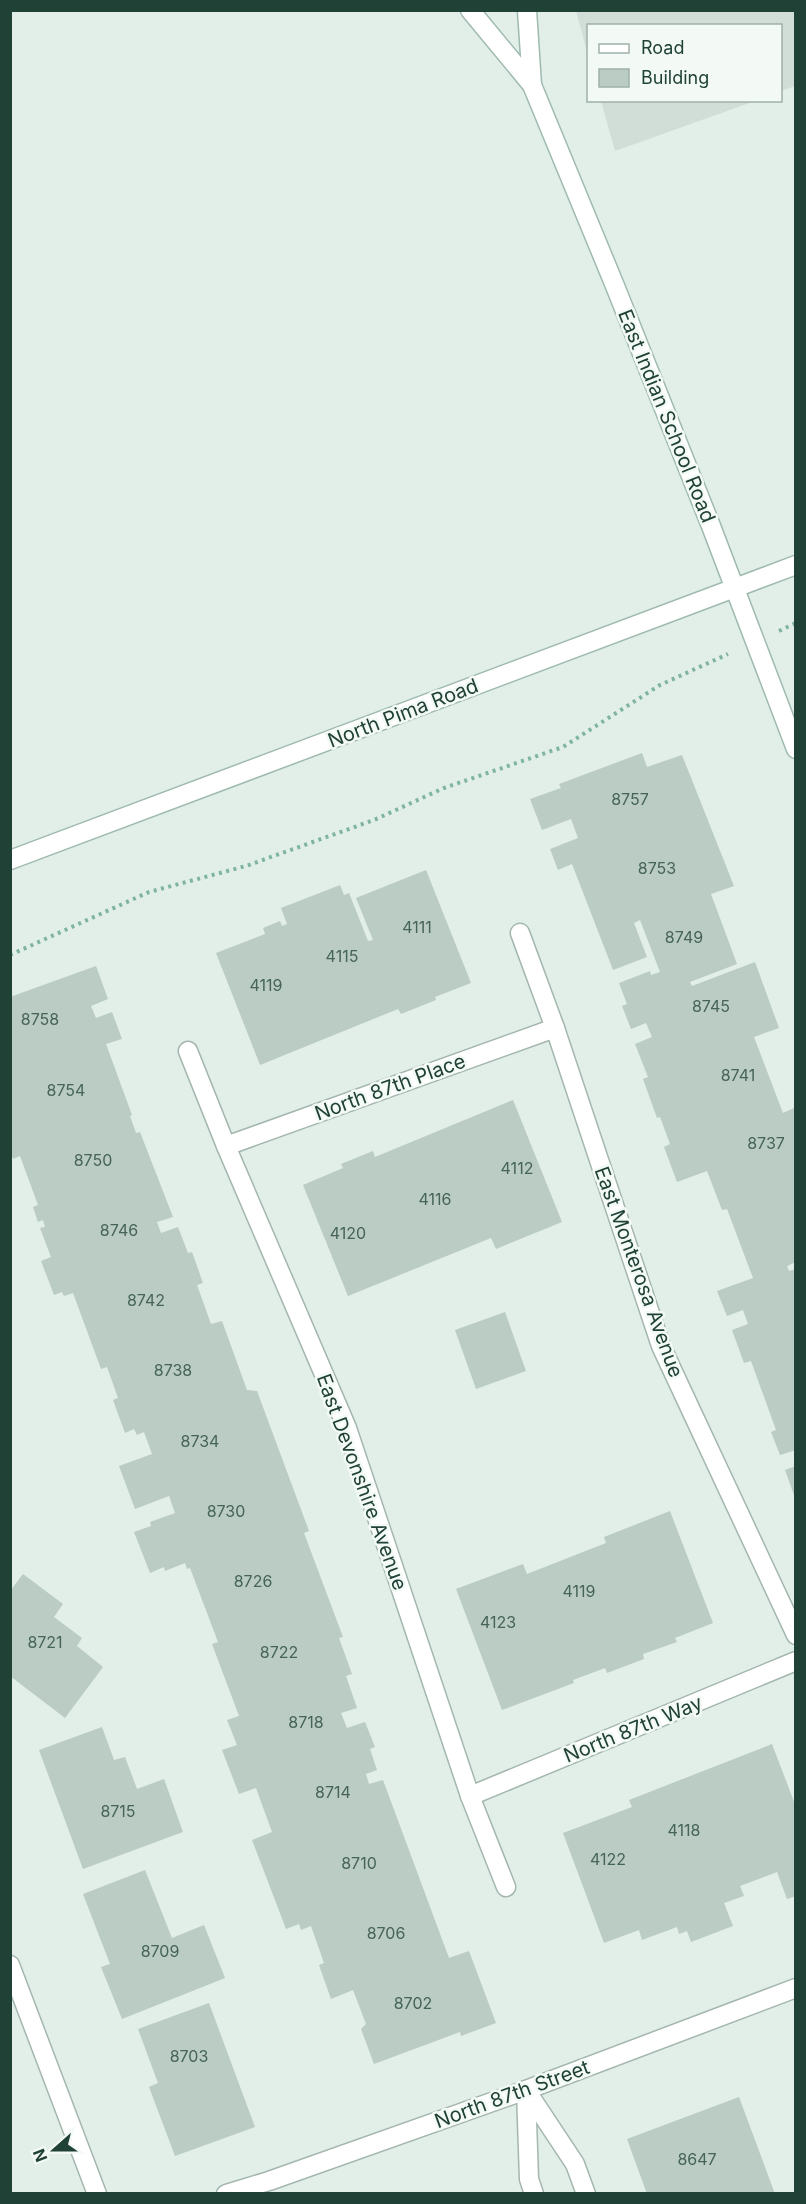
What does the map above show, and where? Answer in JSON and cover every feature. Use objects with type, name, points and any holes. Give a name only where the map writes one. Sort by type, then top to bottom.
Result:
[{"type":"street","name":"East Indian School Road","points":[[470,10],[532,85],[735,587],[795,749]]},
{"type":"street","name":"East Indian School Road","points":[[527,10],[532,85]]},
{"type":"street","name":"North Pima Road","points":[[10,860],[795,565]]},
{"type":"street","name":"East Monterosa Avenue","points":[[520,933],[555,1028],[661,1346],[795,1635]]},
{"type":"street","name":"North 87th Place","points":[[226,1146],[555,1028]]},
{"type":"street","name":"East Devonshire Avenue","points":[[188,1051],[226,1146],[347,1428],[470,1796],[506,1887]]},
{"type":"street","name":"North 87th Way","points":[[470,1796],[795,1661]]},
{"type":"street","points":[[10,1965],[97,2193]]},
{"type":"street","name":"North 87th Street","points":[[226,2193],[268,2181],[526,2090],[795,1988]]},
{"type":"street","points":[[526,2090],[529,2179],[534,2193]]},
{"type":"street","points":[[526,2090],[575,2164],[586,2193]]},
{"type":"path","points":[[10,955],[149,892],[246,866],[374,820],[444,788],[563,747],[660,685],[679,676]]},
{"type":"shaded area","points":[[576,11],[795,11],[795,86],[782,91],[782,24],[587,24],[587,51]]},
{"type":"shaded area","points":[[602,102],[752,102],[615,151]]},
{"type":"building","points":[[642,753],[647,767],[682,755],[734,886],[711,894],[737,964],[690,982],[692,986],[755,962],[779,1028],[754,1037],[783,1113],[794,1108],[796,1112],[796,1262],[787,1266],[789,1271],[796,1269],[796,1450],[780,1455],[771,1432],[776,1430],[751,1361],[744,1363],[732,1330],[748,1324],[743,1310],[727,1316],[717,1291],[753,1278],[727,1209],[722,1210],[707,1171],[677,1182],[664,1147],[670,1144],[660,1117],[657,1118],[643,1079],[648,1077],[635,1044],[652,1037],[646,1023],[631,1029],[622,1006],[627,1004],[619,983],[650,971],[651,975],[660,972],[640,920],[634,923],[647,957],[613,970],[572,864],[558,870],[550,849],[578,838],[571,819],[542,830],[530,799],[561,788],[559,784]]},
{"type":"building","points":[[426,870],[471,983],[401,1014],[398,1009],[260,1065],[216,953],[265,934],[263,928],[280,921],[282,926],[287,924],[281,908],[340,885],[344,895],[349,893],[368,941],[373,940],[356,898]]},
{"type":"building","points":[[96,966],[108,999],[91,1006],[96,1018],[112,1012],[122,1039],[106,1044],[132,1115],[130,1116],[136,1133],[140,1132],[173,1217],[157,1222],[161,1233],[178,1227],[188,1253],[192,1252],[203,1283],[197,1285],[211,1324],[222,1321],[247,1390],[257,1391],[309,1531],[304,1533],[343,1637],[339,1638],[352,1674],[346,1676],[357,1708],[341,1713],[347,1728],[365,1722],[375,1747],[370,1749],[377,1770],[366,1774],[369,1784],[383,1780],[449,1958],[469,1951],[496,2023],[461,2036],[460,2032],[374,2064],[361,2029],[366,2024],[353,1990],[331,1999],[319,1965],[324,1963],[311,1926],[301,1930],[299,1924],[286,1929],[252,1840],[272,1832],[256,1788],[239,1794],[222,1750],[237,1745],[227,1720],[239,1716],[212,1644],[218,1642],[190,1568],[187,1569],[185,1563],[165,1571],[164,1567],[150,1573],[134,1532],[151,1526],[150,1522],[175,1513],[169,1496],[135,1509],[119,1466],[152,1454],[144,1432],[137,1435],[134,1429],[125,1433],[113,1400],[118,1398],[107,1367],[101,1369],[73,1293],[64,1296],[62,1292],[54,1295],[41,1261],[51,1257],[40,1228],[45,1227],[43,1220],[38,1222],[33,1207],[38,1205],[20,1156],[13,1159],[10,1151],[10,997]]},
{"type":"building","points":[[513,1100],[562,1222],[496,1249],[491,1238],[348,1296],[303,1185],[343,1168],[341,1164],[373,1151],[375,1157]]},
{"type":"building","points":[[505,1312],[526,1371],[476,1389],[455,1330]]},
{"type":"building","points":[[796,1466],[796,1498],[795,1498],[785,1470]]},
{"type":"building","points":[[670,1511],[713,1623],[675,1638],[677,1642],[643,1654],[644,1659],[607,1673],[605,1668],[573,1680],[574,1683],[502,1710],[456,1589],[523,1564],[527,1574],[606,1543],[604,1537]]},
{"type":"building","points":[[23,1574],[63,1604],[54,1617],[82,1638],[77,1646],[103,1667],[65,1718],[10,1676],[10,1591]]},
{"type":"building","points":[[102,1727],[114,1760],[125,1757],[137,1789],[164,1779],[183,1832],[83,1869],[39,1750]]},
{"type":"building","points":[[772,1744],[796,1807],[796,1896],[787,1899],[777,1872],[740,1886],[744,1896],[724,1903],[733,1926],[691,1942],[687,1931],[679,1934],[677,1927],[642,1940],[639,1930],[604,1943],[563,1833],[632,1807],[629,1800]]},
{"type":"building","points":[[145,1870],[172,1938],[204,1925],[225,1978],[122,2019],[101,1967],[110,1964],[83,1894]]},
{"type":"building","points":[[209,2003],[255,2127],[175,2156],[149,2087],[158,2083],[138,2029]]},
{"type":"building","points":[[739,2097],[775,2194],[647,2194],[627,2139]]}]
